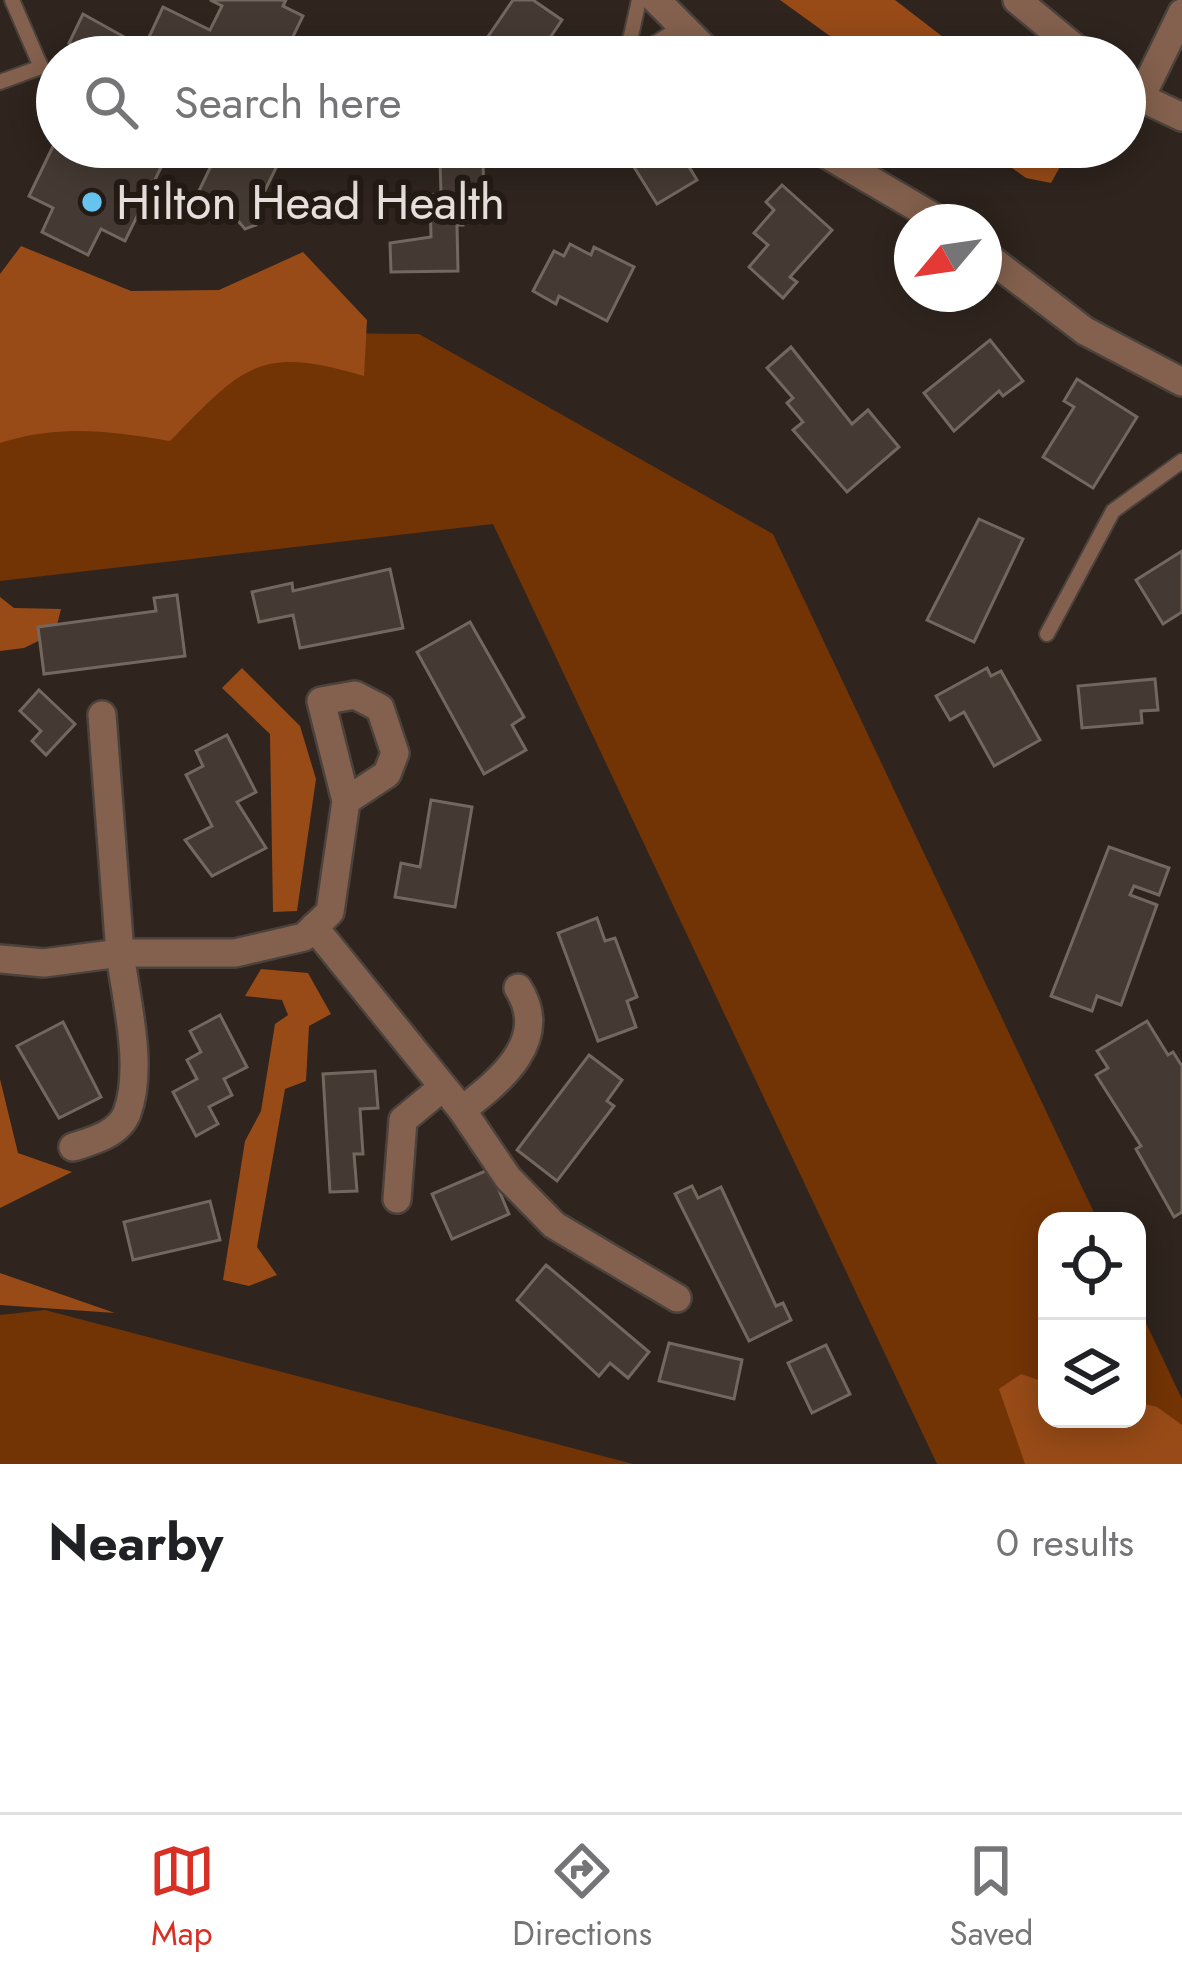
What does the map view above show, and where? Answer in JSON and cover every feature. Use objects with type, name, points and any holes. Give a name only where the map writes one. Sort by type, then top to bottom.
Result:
[{"type":"street","points":[[656,0],[692,36]]},
{"type":"street","points":[[1017,0],[1061,36]]},
{"type":"street","points":[[1146,72],[1182,13]]},
{"type":"street","points":[[1146,101],[1182,117]]},
{"type":"street","points":[[850,168],[911,204]]},
{"type":"street","points":[[1002,268],[1085,331],[1182,382]]},
{"type":"street","points":[[73,1147],[104,1138],[126,1116],[132,1074],[102,715]]},
{"type":"street","points":[[0,959],[44,963],[120,952],[235,952],[304,937],[330,912],[346,801]]},
{"type":"street","points":[[314,927],[463,1110],[508,1178],[554,1225],[677,1298]]},
{"type":"street","points":[[463,1110],[509,1073],[529,1032],[527,1002],[518,988]]},
{"type":"street","points":[[397,1199],[403,1120],[443,1088]]},
{"type":"lane","points":[[0,6],[12,0],[36,55]]},
{"type":"lane","points":[[631,36],[639,0]]},
{"type":"lane","points":[[667,36],[683,26]]},
{"type":"lane","points":[[0,82],[36,69]]},
{"type":"lane","points":[[1047,634],[1113,511],[1182,461]]},
{"type":"shaded area","points":[[780,0],[895,0],[942,36],[830,36]]},
{"type":"shaded area","points":[[1012,168],[1059,168],[1051,183],[1026,178]]},
{"type":"shaded area","points":[[21,246],[131,291],[219,290],[303,252],[367,320],[364,376],[299,362],[275,363],[236,379],[170,441],[85,431],[43,433],[0,443],[0,274]]},
{"type":"shaded area","points":[[0,330],[419,334],[773,534],[1094,1212],[1038,1212],[1038,1428],[1146,1428],[1146,1323],[1182,1399],[1182,1464],[937,1464],[493,524],[0,581]]},
{"type":"shaded area","points":[[0,597],[14,608],[61,609],[55,633],[24,648],[0,651]]},
{"type":"shaded area","points":[[242,668],[300,726],[316,779],[297,911],[273,912],[270,734],[222,688]]},
{"type":"shaded area","points":[[261,969],[308,973],[331,1014],[309,1026],[306,1081],[285,1089],[257,1247],[277,1275],[249,1286],[223,1280],[245,1141],[261,1111],[275,1024],[288,1015],[282,1000],[245,996]]},
{"type":"shaded area","points":[[0,1079],[18,1153],[72,1172],[0,1208]]},
{"type":"shaded area","points":[[0,1273],[115,1313],[0,1305]]},
{"type":"shaded area","points":[[45,1310],[633,1464],[0,1464],[0,1315]]},
{"type":"shaded area","points":[[1021,1374],[1038,1380],[1038,1428],[1146,1428],[1146,1404],[1157,1407],[1182,1425],[1182,1464],[1025,1464],[999,1389]]},
{"type":"building","points":[[210,0],[286,0],[283,6],[303,16],[293,36],[150,36],[163,7],[210,30],[222,6]]},
{"type":"building","points":[[513,0],[533,0],[562,20],[551,36],[488,36]]},
{"type":"building","points":[[83,14],[122,36],[72,36]]},
{"type":"building","name":"Hilton Head Health","points":[[43,168],[161,168],[125,241],[101,229],[88,255],[42,232],[53,208],[29,196]]},
{"type":"building","name":"Hilton Head Health","points":[[210,168],[276,168],[258,205],[262,215],[256,225],[245,229],[233,215],[196,197]]},
{"type":"building","points":[[440,168],[483,168],[484,207],[463,207],[463,225],[457,225],[458,271],[391,272],[390,243],[431,237],[430,195],[441,194]]},
{"type":"building","points":[[635,168],[690,168],[697,180],[657,204]]},
{"type":"building","points":[[782,185],[832,230],[790,277],[797,282],[783,298],[749,267],[768,245],[754,233],[774,210],[766,202]]},
{"type":"building","points":[[570,244],[591,255],[594,247],[634,267],[607,321],[559,296],[556,304],[533,291],[554,251],[564,256]]},
{"type":"building","points":[[990,340],[1023,381],[1003,396],[999,391],[954,431],[924,393]]},
{"type":"building","points":[[791,347],[852,424],[868,410],[899,447],[847,492],[793,430],[803,422],[787,403],[793,398],[767,368]]},
{"type":"building","points":[[1077,379],[1137,417],[1093,488],[1043,457],[1074,407],[1064,401]]},
{"type":"building","points":[[979,519],[1023,539],[974,642],[927,620]]},
{"type":"building","points":[[1182,551],[1182,612],[1163,624],[1136,580]]},
{"type":"building","points":[[390,569],[403,628],[300,648],[293,615],[259,622],[252,592],[292,583],[293,591]]},
{"type":"building","points":[[177,595],[185,656],[44,674],[38,627],[156,611],[154,598]]},
{"type":"building","points":[[470,622],[524,717],[512,725],[526,750],[484,774],[417,652]]},
{"type":"building","points":[[987,668],[991,676],[1001,671],[1040,740],[994,766],[964,712],[950,720],[936,696]]},
{"type":"building","points":[[1155,679],[1158,710],[1141,711],[1142,723],[1082,728],[1078,686]]},
{"type":"building","points":[[39,690],[75,724],[46,755],[32,741],[41,731],[20,711]]},
{"type":"building","points":[[227,735],[256,792],[237,802],[266,848],[212,876],[185,840],[212,826],[186,775],[203,766],[196,751]]},
{"type":"building","points":[[431,800],[472,807],[455,907],[395,897],[401,863],[420,867]]},
{"type":"building","points":[[1109,847],[1169,868],[1159,895],[1134,886],[1130,895],[1157,905],[1121,1005],[1097,996],[1092,1011],[1051,996]]},
{"type":"building","points":[[597,918],[605,941],[615,938],[637,997],[627,1001],[636,1027],[598,1041],[558,933]]},
{"type":"building","points":[[220,1015],[247,1067],[224,1079],[232,1095],[209,1107],[218,1124],[196,1136],[173,1092],[197,1079],[187,1060],[201,1052],[190,1031]]},
{"type":"building","points":[[1147,1021],[1168,1055],[1173,1052],[1182,1066],[1182,1212],[1174,1217],[1136,1149],[1141,1146],[1096,1075],[1108,1068],[1097,1051]]},
{"type":"building","points":[[63,1022],[101,1097],[59,1118],[17,1046]]},
{"type":"building","points":[[589,1055],[622,1080],[607,1101],[614,1106],[557,1181],[517,1150]]},
{"type":"building","points":[[375,1071],[378,1108],[360,1109],[363,1154],[354,1154],[357,1191],[330,1192],[323,1074]]},
{"type":"building","points":[[490,1169],[509,1214],[452,1239],[432,1194]]},
{"type":"building","points":[[692,1186],[698,1198],[721,1187],[776,1306],[783,1303],[791,1320],[749,1341],[675,1194]]},
{"type":"building","points":[[210,1201],[220,1240],[133,1260],[124,1222]]},
{"type":"building","points":[[546,1265],[649,1352],[628,1378],[610,1363],[599,1376],[517,1300]]},
{"type":"building","points":[[669,1343],[742,1360],[734,1399],[659,1381]]},
{"type":"building","points":[[826,1345],[850,1394],[812,1413],[788,1363]]},
{"type":"place","name":"Hilton Head Health","points":[[92,202]]}]
